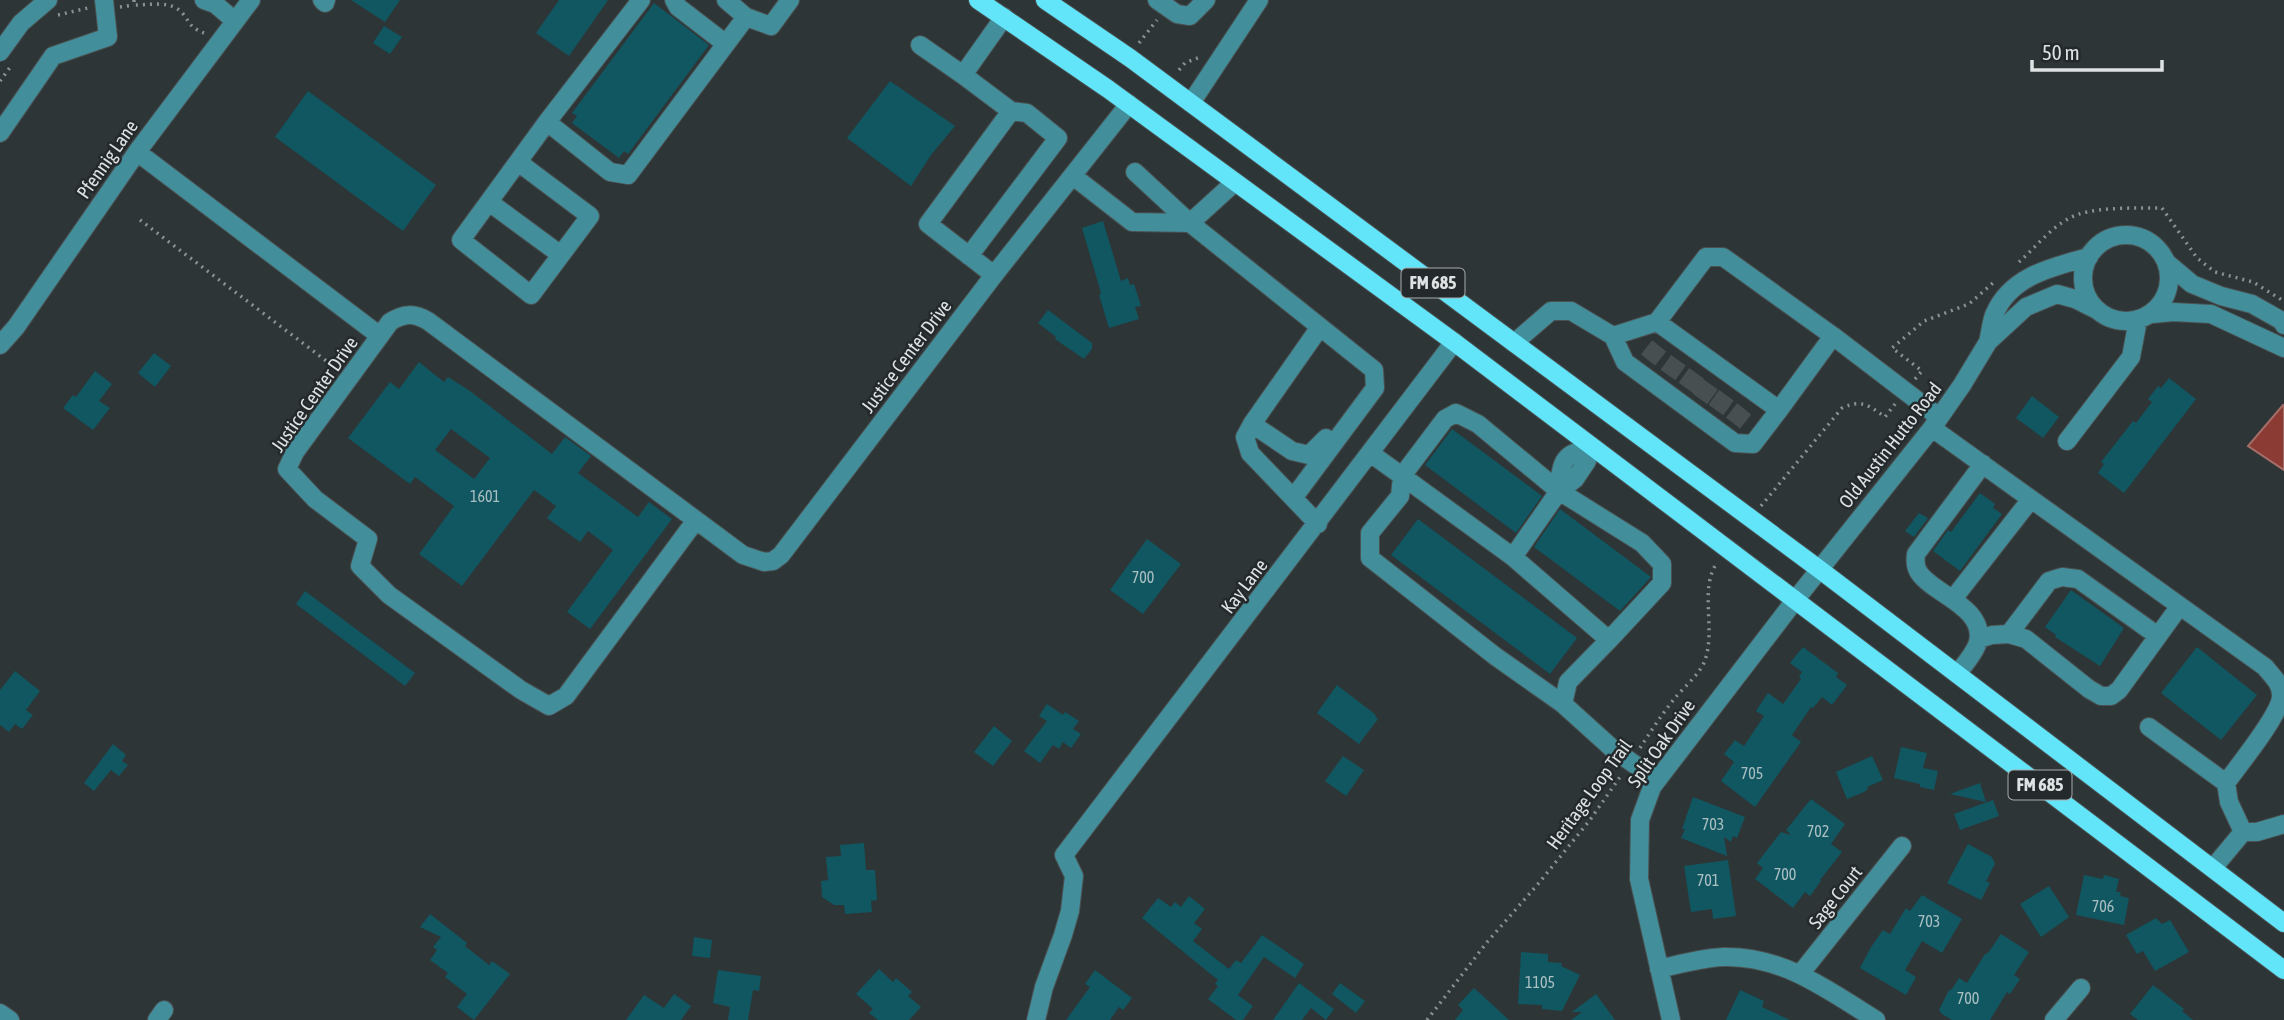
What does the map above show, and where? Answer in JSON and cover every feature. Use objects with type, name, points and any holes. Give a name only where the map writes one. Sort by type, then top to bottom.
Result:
[{"type":"main road","name":"FM 685","points":[[978,0],[1129,104],[1454,342],[1585,447],[1796,599],[2284,970]]},
{"type":"main road","name":"FM 685","points":[[1045,0],[1130,58],[1819,569],[2284,923]]},
{"type":"street","points":[[7,57],[21,23],[48,0]]},
{"type":"street","points":[[204,0],[235,21]]},
{"type":"street","name":"Pfennig Lane","points":[[0,345],[16,327],[137,152],[251,0]]},
{"type":"street","points":[[518,162],[590,216],[531,295],[461,240],[547,122],[641,0]]},
{"type":"street","points":[[674,0],[678,7],[726,44]]},
{"type":"street","points":[[726,0],[747,17],[771,26],[790,0]]},
{"type":"street","points":[[1158,9],[1190,16],[1206,0]]},
{"type":"street","points":[[1191,103],[1259,0]]},
{"type":"street","points":[[0,134],[53,56],[107,37],[104,5]]},
{"type":"street","points":[[547,122],[610,172],[628,175],[747,17]]},
{"type":"street","points":[[963,75],[1004,17]]},
{"type":"street","points":[[920,45],[1011,111],[1027,113],[1058,138],[969,256]]},
{"type":"street","name":"Justice Center Drive","points":[[695,520],[566,696],[549,706],[521,690],[389,595],[360,566],[368,539],[315,499],[287,469],[295,452],[390,322],[409,314],[419,316],[743,555],[754,560],[773,561],[781,555],[994,275],[1129,104]]},
{"type":"street","points":[[994,275],[928,224],[1011,111]]},
{"type":"street","points":[[137,152],[380,336]]},
{"type":"street","points":[[1135,172],[1190,223],[1374,370],[1375,388],[1294,497]]},
{"type":"street","points":[[1073,176],[1132,222],[1190,223],[1235,182]]},
{"type":"street","points":[[489,202],[561,255]]},
{"type":"street","name":"Old Austin Hutto Road","points":[[1988,342],[1994,315],[2010,290],[2039,271],[2089,257],[2109,238],[2123,235],[2137,236],[2150,242],[2160,251],[2167,263],[2192,284],[2221,296],[2252,304],[2282,321],[2284,325]]},
{"type":"street","points":[[1663,332],[1706,257],[1723,257],[1833,335],[1905,392],[1983,464],[2265,667],[2278,682],[2282,696],[2277,711],[2226,783],[2229,803],[2243,832]]},
{"type":"street","points":[[2089,257],[2083,284],[2088,298],[2121,334],[2131,356]]},
{"type":"street","points":[[2067,442],[2131,356],[2145,317],[2162,303],[2170,276],[2167,263]]},
{"type":"street","name":"Old Austin Hutto Road","points":[[1796,599],[1936,423],[1988,342],[2026,307],[2057,294],[2075,299],[2124,322],[2173,312],[2211,314],[2284,348]]},
{"type":"street","points":[[1514,343],[1551,312],[1571,311],[1613,336],[1625,362],[1643,366],[1729,429],[1735,443],[1753,444],[1833,335]]},
{"type":"street","points":[[1318,524],[1250,453],[1245,437],[1320,327]]},
{"type":"street","points":[[1613,336],[1663,332],[1752,398],[1779,410]]},
{"type":"street","name":"Kay Lane","points":[[1036,1020],[1070,911],[1074,876],[1064,855],[1454,342]]},
{"type":"street","points":[[1252,424],[1292,451],[1309,456],[1359,396],[1375,388]]},
{"type":"street","points":[[1563,704],[1568,682],[1662,583],[1662,564],[1642,543],[1559,491],[1478,424],[1455,413],[1445,419],[1402,476],[1399,496],[1370,533],[1370,558],[1495,656],[1563,704],[1614,750],[1657,780]]},
{"type":"street","points":[[1513,557],[1559,491],[1560,469],[1566,458],[1585,447]]},
{"type":"street","points":[[1370,453],[1513,557],[1609,640]]},
{"type":"street","points":[[1957,674],[1979,639],[1969,614],[1953,599],[1921,577],[1915,567],[1916,554],[1983,464]]},
{"type":"street","points":[[1953,599],[2031,499]]},
{"type":"street","points":[[2009,634],[2049,581],[2062,577],[2078,579],[2158,636]]},
{"type":"street","name":"Split Oak Drive","points":[[1671,1020],[1639,879],[1640,820],[1645,803],[1657,780],[1796,599]]},
{"type":"street","points":[[1979,639],[2009,634],[2026,639],[2088,690],[2101,696],[2111,696],[2119,690],[2179,607]]},
{"type":"street","points":[[2148,727],[2226,783]]},
{"type":"street","points":[[2243,832],[2257,832],[2284,824]]},
{"type":"street","points":[[2213,868],[2243,832]]},
{"type":"street","name":"Sage Court","points":[[1801,974],[1902,846]]},
{"type":"street","points":[[1659,969],[1722,957],[1750,958],[1801,974],[1876,1020]]},
{"type":"street","points":[[2054,1020],[2081,988]]},
{"type":"street","points":[[0,1013],[10,1020]]},
{"type":"path","points":[[52,19],[75,10],[134,2],[177,9],[194,29],[204,33]]},
{"type":"path","points":[[1139,43],[1158,9]]},
{"type":"path","points":[[0,80],[7,57]]},
{"type":"path","points":[[2012,268],[2064,222],[2079,214],[2162,208],[2197,258],[2215,272],[2253,282],[2284,301]]},
{"type":"path","points":[[140,220],[341,372]]},
{"type":"path","points":[[1760,508],[1842,408],[1855,402],[1869,405],[1885,417],[1922,371],[1892,348],[1924,321],[1969,304],[1995,281]]},
{"type":"path","name":"Heritage Loop Trail","points":[[1427,1020],[1488,941],[1590,820],[1673,701],[1704,663],[1710,640],[1709,583],[1718,561]]},
{"type":"shaded area","points":[[2284,406],[2284,470],[2248,446]]},
{"type":"building","points":[[351,0],[400,0],[385,22]]},
{"type":"building","points":[[559,0],[608,0],[569,56],[536,33]]},
{"type":"building","points":[[654,3],[709,45],[628,154],[624,151],[619,158],[572,123],[577,116],[572,113]]},
{"type":"building","points":[[384,26],[402,37],[390,54],[373,43]]},
{"type":"building","points":[[890,81],[955,126],[931,155],[911,186],[847,138]]},
{"type":"building","points":[[308,91],[436,185],[403,231],[275,137]]},
{"type":"building","points":[[1103,221],[1121,281],[1128,278],[1130,285],[1134,284],[1141,306],[1135,307],[1139,319],[1109,328],[1082,228]]},
{"type":"building","points":[[1048,310],[1092,343],[1092,349],[1084,359],[1055,339],[1056,337],[1038,323]]},
{"type":"building","points":[[154,353],[171,366],[155,387],[138,373]]},
{"type":"building","points":[[419,362],[444,382],[448,377],[470,391],[552,454],[565,437],[591,456],[578,473],[638,517],[649,502],[672,519],[590,629],[567,612],[613,550],[588,531],[580,542],[547,518],[556,506],[534,490],[462,586],[419,554],[454,506],[415,477],[410,484],[348,438],[390,382],[399,389]],"holes":[[[451,429],[490,458],[474,479],[435,450]]]},
{"type":"building","points":[[95,371],[112,384],[99,401],[110,408],[93,430],[63,408],[73,395],[76,397]]},
{"type":"building","points":[[2169,378],[2196,399],[2124,493],[2098,473],[2104,464],[2101,462],[2133,421],[2136,423],[2152,402],[2148,399],[2158,386],[2161,388]]},
{"type":"building","points":[[2032,396],[2059,417],[2043,438],[2016,418]]},
{"type":"building","points":[[1452,429],[1542,496],[1516,533],[1425,465]]},
{"type":"building","points":[[1980,493],[1995,504],[1993,508],[2002,514],[1960,571],[1933,551]]},
{"type":"building","points":[[1560,509],[1651,577],[1620,611],[1534,547]]},
{"type":"building","points":[[1919,513],[1928,518],[1914,537],[1905,531]]},
{"type":"building","points":[[1418,519],[1577,638],[1550,674],[1391,555]]},
{"type":"building","points":[[1147,539],[1181,564],[1143,614],[1110,590]]},
{"type":"building","points":[[2071,590],[2124,628],[2100,666],[2055,637],[2056,635],[2045,627]]},
{"type":"building","points":[[305,591],[415,673],[405,686],[296,604]]},
{"type":"building","points":[[1803,647],[1838,673],[1836,677],[1847,685],[1832,705],[1822,697],[1811,707],[1792,735],[1801,742],[1755,807],[1721,781],[1734,762],[1724,754],[1735,740],[1744,746],[1764,716],[1756,711],[1768,693],[1783,704],[1801,679],[1799,677],[1802,672],[1790,663]]},
{"type":"building","points":[[2197,647],[2257,695],[2221,740],[2161,693]]},
{"type":"building","points":[[15,671],[40,691],[26,710],[33,715],[22,729],[15,724],[9,732],[0,725],[0,690]]},
{"type":"building","points":[[1337,685],[1378,719],[1359,744],[1317,713]]},
{"type":"building","points":[[1047,704],[1063,715],[1065,712],[1079,721],[1073,729],[1081,734],[1071,748],[1063,742],[1059,749],[1053,745],[1040,763],[1024,751],[1047,721],[1039,716]]},
{"type":"building","points":[[994,726],[1012,741],[993,766],[974,752]]},
{"type":"building","points":[[113,744],[126,755],[122,761],[128,765],[119,776],[111,770],[94,791],[84,783]]},
{"type":"building","points":[[1901,747],[1927,753],[1923,768],[1938,771],[1934,790],[1894,778]]},
{"type":"building","points":[[1343,756],[1364,770],[1346,796],[1325,781]]},
{"type":"building","points":[[1872,756],[1883,780],[1847,799],[1836,772]]},
{"type":"building","points":[[1980,783],[1986,802],[1950,794]]},
{"type":"building","points":[[1693,797],[1745,817],[1737,838],[1733,836],[1731,842],[1724,837],[1727,856],[1681,838]]},
{"type":"building","points":[[1811,799],[1845,824],[1831,844],[1842,852],[1810,896],[1805,892],[1793,908],[1755,879],[1763,868],[1757,863],[1781,832],[1791,835],[1786,830]]},
{"type":"building","points":[[1993,800],[1999,816],[1960,830],[1954,814]]},
{"type":"building","points":[[864,843],[866,870],[875,870],[877,900],[871,901],[872,912],[845,914],[844,905],[834,905],[822,897],[821,881],[828,880],[826,857],[841,856],[840,845]]},
{"type":"building","points":[[1968,844],[1992,857],[1995,864],[1986,881],[1990,883],[1981,900],[1947,883]]},
{"type":"building","points":[[1728,860],[1736,916],[1713,919],[1712,909],[1691,912],[1684,866]]},
{"type":"building","points":[[2084,875],[2103,879],[2104,875],[2119,879],[2116,892],[2129,898],[2124,925],[2076,915]]},
{"type":"building","points":[[2049,886],[2069,917],[2041,937],[2020,904]]},
{"type":"building","points":[[1922,895],[1962,919],[1942,953],[1922,941],[1905,970],[1916,977],[1906,995],[1860,968],[1883,930],[1890,934],[1906,908],[1910,911]]},
{"type":"building","points":[[1189,896],[1205,909],[1194,923],[1202,929],[1193,941],[1229,969],[1236,960],[1241,963],[1262,935],[1304,964],[1295,978],[1264,957],[1238,995],[1253,1006],[1243,1020],[1236,1020],[1208,999],[1218,986],[1215,984],[1218,980],[1142,918],[1158,898],[1171,907],[1175,902],[1181,907]]},
{"type":"building","points":[[430,914],[467,943],[465,946],[489,965],[492,961],[510,974],[474,1020],[457,1007],[467,994],[445,977],[448,973],[430,960],[437,950],[433,947],[441,937],[420,927]]},
{"type":"building","points":[[2156,918],[2162,924],[2170,920],[2189,952],[2155,971],[2143,951],[2137,954],[2126,935]]},
{"type":"building","points":[[2001,934],[2029,952],[2014,975],[2020,979],[2010,994],[2007,992],[1990,1020],[1952,1020],[1942,1014],[1939,1010],[1949,990],[1959,978],[1967,983]]},
{"type":"building","points":[[694,937],[712,940],[710,958],[692,956]]},
{"type":"building","points":[[1521,952],[1548,954],[1548,962],[1562,963],[1561,966],[1580,975],[1562,1011],[1542,1009],[1542,1005],[1518,1004]]},
{"type":"building","points":[[879,969],[893,982],[896,978],[912,992],[908,996],[921,1007],[909,1020],[878,1020],[869,1013],[873,1009],[856,994]]},
{"type":"building","points":[[718,970],[761,976],[759,991],[753,990],[748,1020],[728,1020],[730,1007],[713,1003]]},
{"type":"building","points":[[1095,970],[1132,998],[1123,1010],[1119,1007],[1110,1020],[1066,1020],[1090,987],[1085,984]]},
{"type":"building","points":[[1299,983],[1334,1009],[1326,1020],[1311,1008],[1302,1020],[1273,1020]]},
{"type":"building","points":[[1340,983],[1365,1001],[1356,1013],[1332,994]]},
{"type":"building","points":[[2153,985],[2184,1009],[2182,1011],[2193,1020],[2138,1020],[2130,1014]]},
{"type":"building","points":[[1474,988],[1509,1020],[1455,1020],[1463,1010],[1458,1005]]},
{"type":"building","points":[[1740,990],[1764,1001],[1762,1007],[1790,1020],[1726,1020]]},
{"type":"building","points":[[674,994],[691,1006],[681,1020],[626,1020],[644,995],[664,1008]]},
{"type":"building","points":[[1596,994],[1615,1020],[1571,1020],[1582,1012],[1572,1012]]},
{"type":"tunnel","points":[[1648,360],[1663,341]]},
{"type":"tunnel","points":[[1668,375],[1683,354]]},
{"type":"tunnel","points":[[1686,388],[1701,367]]},
{"type":"tunnel","points":[[1700,399],[1715,378]]},
{"type":"tunnel","points":[[1716,410],[1730,390]]},
{"type":"tunnel","points":[[1733,423],[1749,403]]}]
